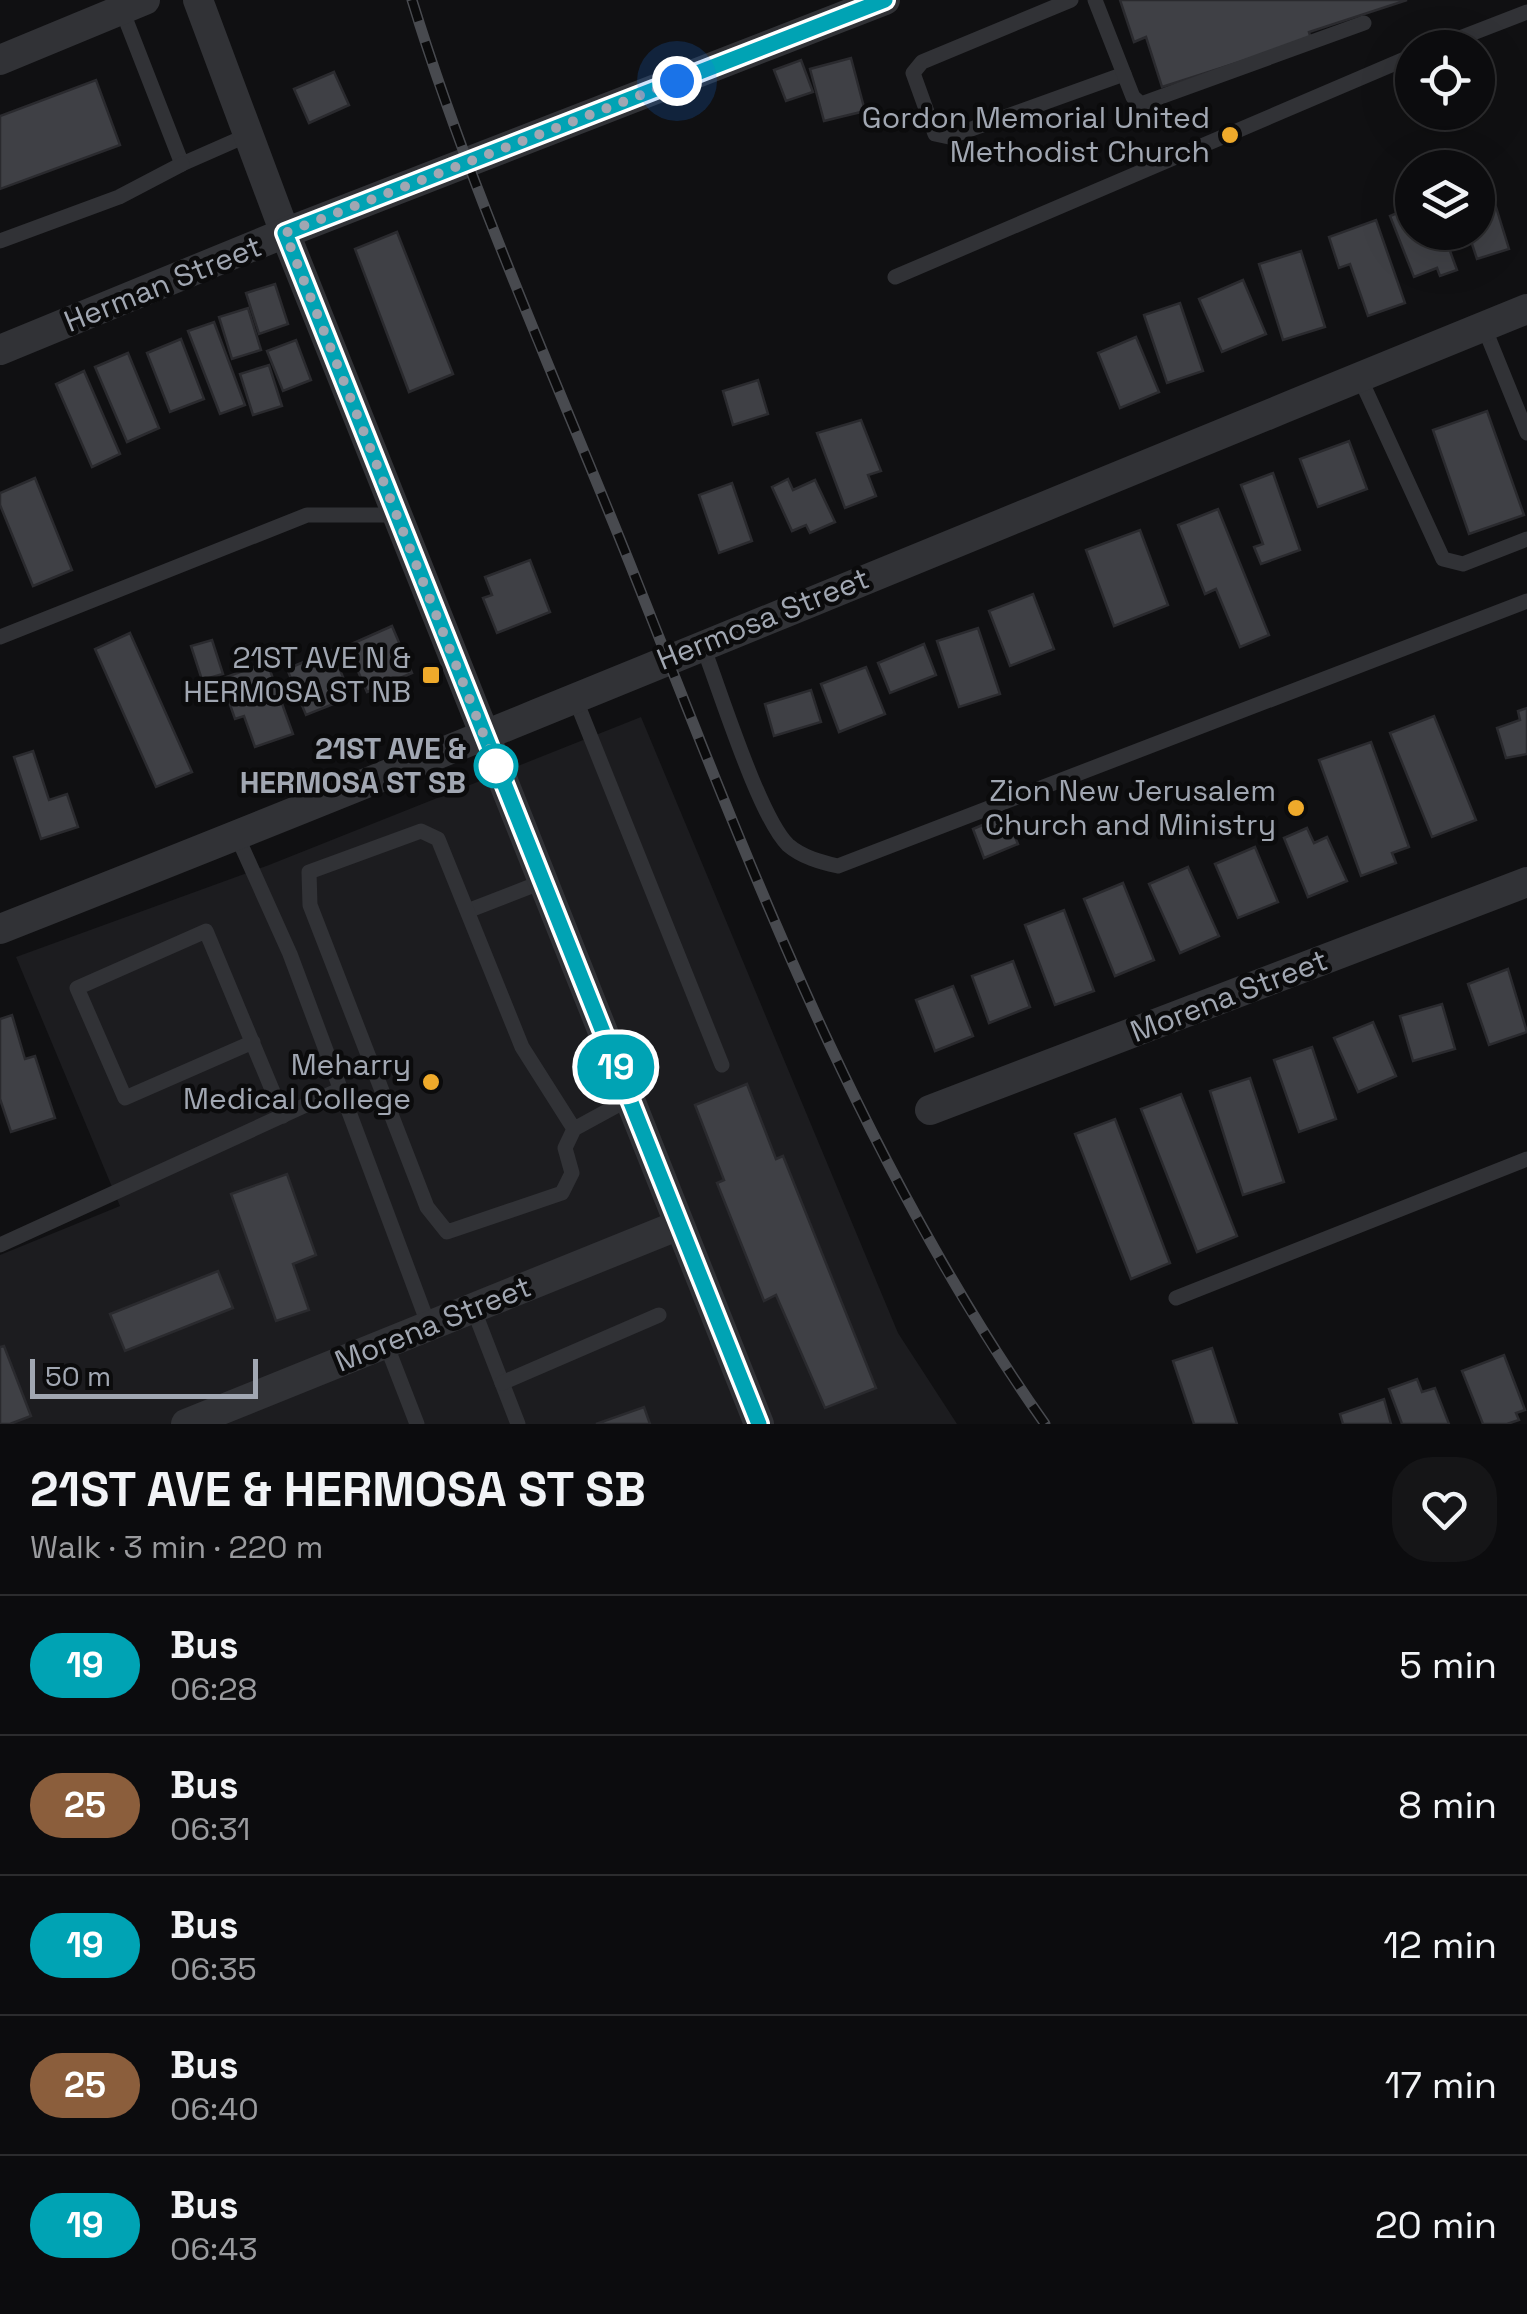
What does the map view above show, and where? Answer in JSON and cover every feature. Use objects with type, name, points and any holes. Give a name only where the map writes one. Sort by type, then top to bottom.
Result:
[{"type":"street","points":[[198,0],[285,233],[758,1424]]},
{"type":"street","name":"Herman Street","points":[[0,350],[285,233],[884,0]]},
{"type":"street","points":[[0,60],[133,5]]},
{"type":"street","name":"Hermosa Street","points":[[0,930],[486,738],[702,644],[1527,309]]},
{"type":"street","name":"Morena Street","points":[[930,1110],[1527,882]]},
{"type":"street","name":"Morena Street","points":[[186,1424],[679,1225]]},
{"type":"lane","points":[[1071,0],[922,62],[912,73],[935,134],[949,137],[1124,74]]},
{"type":"lane","points":[[1095,0],[1133,97],[1141,104],[1364,23]]},
{"type":"lane","points":[[133,5],[182,164]]},
{"type":"lane","points":[[1480,30],[1527,12]]},
{"type":"lane","points":[[894,277],[1395,63]]},
{"type":"lane","points":[[0,241],[119,197],[248,136]]},
{"type":"lane","points":[[1484,327],[1527,433]]},
{"type":"lane","points":[[1360,378],[1443,559],[1463,564],[1527,539]]},
{"type":"lane","points":[[0,637],[307,515],[397,515]]},
{"type":"lane","points":[[702,644],[769,818],[788,844],[812,860],[838,866],[1527,601]]},
{"type":"lane","points":[[575,698],[722,1065]]},
{"type":"lane","points":[[574,1130],[522,1047],[470,910],[438,839],[420,830],[309,872],[306,888],[427,1208],[447,1232],[562,1193],[572,1173],[564,1148],[574,1130],[629,1099]]},
{"type":"lane","points":[[237,836],[290,954],[429,1326]]},
{"type":"lane","points":[[470,910],[542,882]]},
{"type":"lane","points":[[252,1042],[125,1098],[77,988],[206,931],[283,1116]]},
{"type":"lane","points":[[0,1245],[341,1090]]},
{"type":"lane","points":[[1176,1298],[1527,1159]]},
{"type":"lane","points":[[473,1308],[518,1424]]},
{"type":"lane","points":[[502,1383],[659,1315]]},
{"type":"lane","points":[[386,1344],[417,1424]]},
{"type":"shaded area","name":"Meharry Medical College","points":[[641,717],[898,1333],[957,1424],[0,1424],[0,1255],[120,1206],[16,957],[269,865]]},
{"type":"building","points":[[1120,0],[1407,0],[1309,32],[1311,39],[1162,87],[1146,37],[1134,42]]},
{"type":"building","points":[[851,58],[865,111],[824,121],[810,69]]},
{"type":"building","points":[[801,60],[813,92],[786,101],[774,70]]},
{"type":"building","points":[[334,72],[349,105],[309,123],[294,89]]},
{"type":"building","points":[[96,80],[120,145],[0,189],[0,116]]},
{"type":"building","points":[[1495,207],[1509,249],[1477,259],[1474,250],[1495,250]]},
{"type":"building","points":[[1376,220],[1405,303],[1368,316],[1350,264],[1339,268],[1329,237]]},
{"type":"building","points":[[397,232],[453,374],[409,392],[355,249]]},
{"type":"building","points":[[1403,250],[1450,250],[1457,270],[1440,276],[1437,268],[1414,277]]},
{"type":"building","points":[[1301,251],[1325,327],[1283,340],[1259,264]]},
{"type":"building","points":[[1243,280],[1266,334],[1222,352],[1199,299]]},
{"type":"building","points":[[275,284],[288,324],[259,334],[246,293]]},
{"type":"building","points":[[1180,303],[1203,371],[1167,383],[1144,315]]},
{"type":"building","points":[[248,308],[261,350],[232,359],[219,317]]},
{"type":"building","points":[[214,322],[245,405],[220,414],[188,331]]},
{"type":"building","points":[[1136,337],[1159,392],[1120,408],[1098,353]]},
{"type":"building","points":[[181,339],[204,399],[170,412],[147,353]]},
{"type":"building","points":[[296,340],[311,380],[283,391],[267,351]]},
{"type":"building","points":[[128,353],[159,428],[127,442],[95,367]]},
{"type":"building","points":[[269,365],[282,406],[253,415],[240,374]]},
{"type":"building","points":[[84,371],[120,454],[92,467],[56,384]]},
{"type":"building","points":[[758,380],[768,414],[733,425],[723,391]]},
{"type":"building","points":[[1487,411],[1524,515],[1469,534],[1433,430]]},
{"type":"building","points":[[861,420],[881,471],[868,475],[876,496],[845,508],[817,433]]},
{"type":"building","points":[[1349,441],[1367,489],[1318,507],[1300,459]]},
{"type":"building","points":[[1273,473],[1300,550],[1261,564],[1254,547],[1263,544],[1241,485]]},
{"type":"building","points":[[35,478],[72,570],[33,586],[0,505],[0,493]]},
{"type":"building","points":[[788,479],[793,490],[815,480],[835,522],[810,533],[806,525],[792,531],[772,487]]},
{"type":"building","points":[[732,483],[752,541],[719,553],[699,495]]},
{"type":"building","points":[[1218,509],[1269,635],[1240,647],[1216,589],[1205,594],[1178,525]]},
{"type":"building","points":[[1140,530],[1168,605],[1114,626],[1086,550]]},
{"type":"building","points":[[530,560],[550,612],[497,633],[483,598],[492,595],[485,577]]},
{"type":"building","points":[[1033,594],[1054,649],[1010,666],[989,611]]},
{"type":"building","points":[[392,626],[412,673],[367,692],[347,646]]},
{"type":"building","points":[[978,628],[1000,694],[959,707],[937,641]]},
{"type":"building","points":[[130,633],[192,772],[156,787],[95,649]]},
{"type":"building","points":[[212,640],[223,674],[202,680],[191,646]]},
{"type":"building","points":[[924,644],[936,675],[890,693],[878,663]]},
{"type":"building","points":[[332,650],[351,697],[306,715],[287,669]]},
{"type":"building","points":[[267,662],[293,734],[255,747],[244,716],[235,719],[221,679]]},
{"type":"building","points":[[866,667],[885,714],[839,732],[821,684]]},
{"type":"building","points":[[811,690],[821,722],[774,736],[765,704]]},
{"type":"building","points":[[1527,708],[1527,754],[1506,758],[1497,728],[1520,720],[1518,711]]},
{"type":"building","points":[[1434,716],[1476,820],[1432,837],[1390,733]]},
{"type":"building","points":[[1371,742],[1409,847],[1392,853],[1396,863],[1361,876],[1319,760]]},
{"type":"building","points":[[33,751],[49,800],[67,794],[78,827],[41,839],[14,757]]},
{"type":"building","points":[[1006,815],[1018,844],[984,858],[973,829]]},
{"type":"building","points":[[1307,828],[1314,843],[1327,837],[1347,881],[1308,897],[1284,838]]},
{"type":"building","points":[[1255,847],[1278,902],[1238,918],[1215,864]]},
{"type":"building","points":[[1188,867],[1219,936],[1180,953],[1149,884]]},
{"type":"building","points":[[1123,883],[1154,960],[1115,976],[1084,899]]},
{"type":"building","points":[[1064,910],[1094,991],[1055,1005],[1025,925]]},
{"type":"building","points":[[1013,961],[1030,1007],[989,1023],[972,976]]},
{"type":"building","points":[[1508,969],[1527,1032],[1489,1045],[1468,984]]},
{"type":"building","points":[[953,986],[973,1036],[935,1051],[916,1000]]},
{"type":"building","points":[[1442,1004],[1455,1049],[1413,1061],[1400,1016]]},
{"type":"building","points":[[12,1015],[25,1059],[35,1056],[55,1118],[11,1132],[0,1099],[0,1019]]},
{"type":"building","points":[[1373,1022],[1396,1076],[1358,1092],[1334,1038]]},
{"type":"building","points":[[1312,1047],[1336,1119],[1299,1132],[1274,1060]]},
{"type":"building","points":[[1250,1078],[1284,1182],[1243,1195],[1210,1091]]},
{"type":"building","points":[[747,1084],[776,1159],[783,1156],[876,1388],[825,1408],[776,1295],[764,1301],[717,1183],[724,1180],[695,1105]]},
{"type":"building","points":[[1181,1094],[1237,1236],[1197,1252],[1141,1109]]},
{"type":"building","points":[[1115,1119],[1170,1263],[1131,1279],[1075,1134]]},
{"type":"building","points":[[287,1174],[316,1255],[293,1264],[309,1310],[276,1321],[231,1194]]},
{"type":"building","points":[[218,1271],[233,1308],[125,1351],[110,1314]]},
{"type":"building","points":[[4,1346],[31,1416],[10,1424],[0,1424],[0,1347]]},
{"type":"building","points":[[1212,1348],[1237,1424],[1194,1424],[1173,1361]]},
{"type":"building","points":[[1504,1355],[1525,1410],[1516,1413],[1519,1420],[1507,1424],[1483,1424],[1462,1371]]},
{"type":"building","points":[[1417,1379],[1422,1392],[1435,1388],[1449,1424],[1402,1424],[1389,1389]]},
{"type":"building","points":[[1384,1399],[1391,1424],[1343,1424],[1340,1414]]},
{"type":"building","points":[[644,1407],[650,1424],[596,1424]]},
{"type":"railway","points":[[412,0],[460,143],[515,284],[718,787],[812,1006],[918,1220],[1045,1424]]},
{"type":"bus line","name":"19","points":[[759,1424],[285,233],[885,0]]},
{"type":"place","name":"Gordon Memorial United Methodist Church","points":[[1230,135]]},
{"type":"place","name":"21ST AVE N & HERMOSA ST NB","points":[[431,675]]},
{"type":"place","name":"21ST AVE & HERMOSA ST SB","points":[[496,766]]},
{"type":"place","name":"Zion New Jerusalem Church and Ministry","points":[[1296,808]]},
{"type":"place","name":"Meharry Medical College","points":[[431,1082]]},
{"type":"route","points":[[496,766],[285,233],[677,81]]}]
